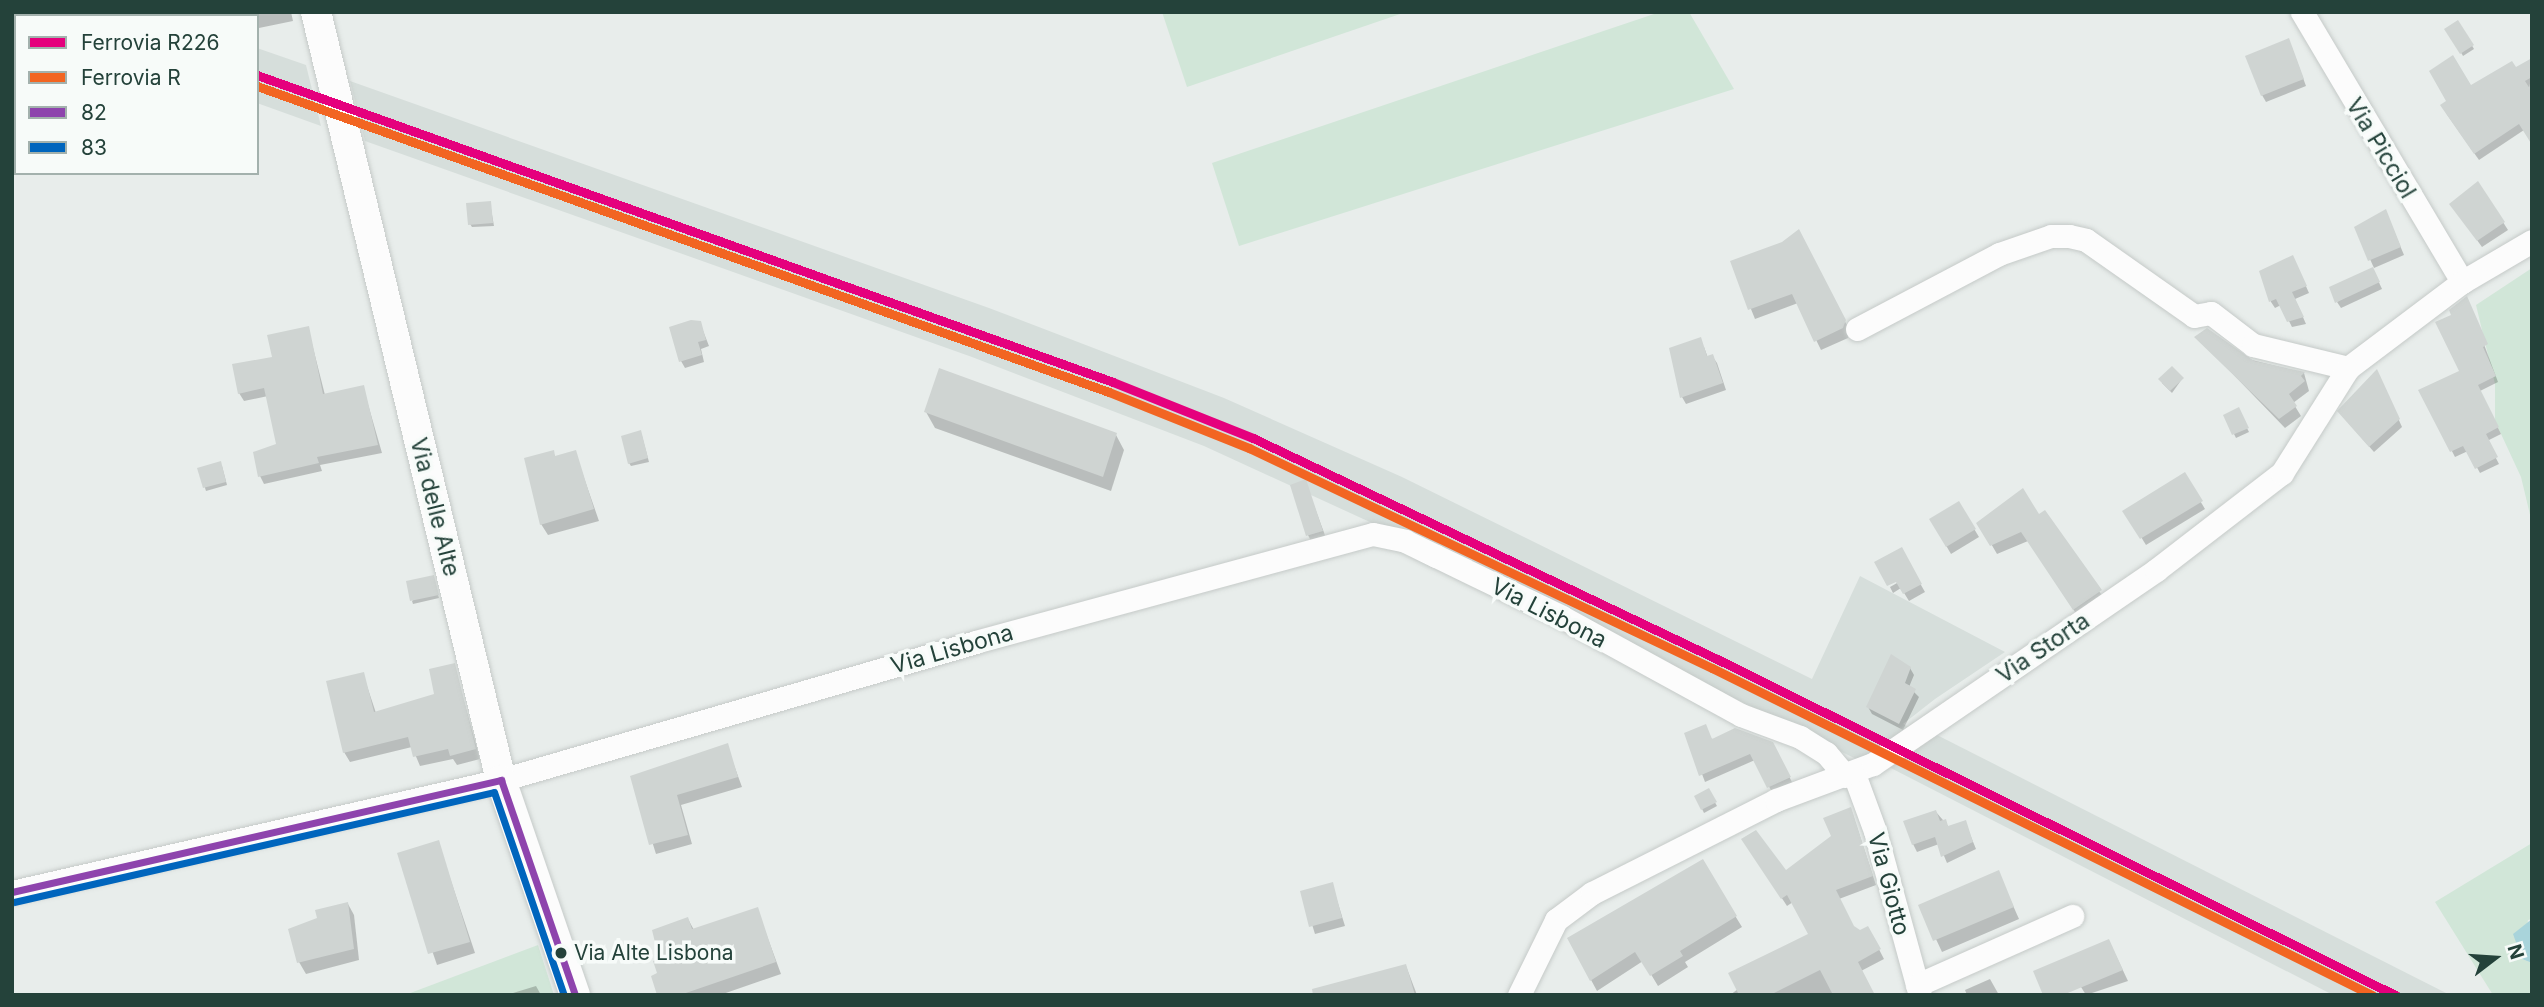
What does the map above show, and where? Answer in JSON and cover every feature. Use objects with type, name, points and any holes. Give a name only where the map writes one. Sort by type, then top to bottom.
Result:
[{"type":"street","name":"Via delle Alte","points":[[316,12],[501,780],[576,995]]},
{"type":"street","name":"Via Picciol","points":[[2302,12],[2462,282]]},
{"type":"street","points":[[1857,329],[1999,254],[2051,236],[2069,236],[2086,240],[2194,316],[2211,313],[2253,345],[2348,368]]},
{"type":"street","name":"Via Storta","points":[[1519,995],[1556,920],[1592,893],[1776,800],[1850,775],[2089,618],[2282,472],[2348,368],[2462,282],[2532,241]]},
{"type":"street","name":"Via Lisbona","points":[[12,892],[501,780],[975,642],[1373,534],[1426,551],[1562,617],[1741,715],[1800,737],[1826,753],[1850,775]]},
{"type":"street","name":"Via Giotto","points":[[1850,775],[1875,831],[1918,990]]},
{"type":"street","points":[[1918,990],[2072,916]]},
{"type":"shaded area","points":[[12,12],[163,14],[14,14]]},
{"type":"shaded area","points":[[259,49],[306,65],[321,126],[259,104]]},
{"type":"shaded area","points":[[350,81],[989,308],[1224,398],[1402,477],[1812,679],[1860,576],[2005,652],[1935,699],[1903,724],[1913,729],[1862,762],[1503,583],[1204,446],[972,357],[365,141]]},
{"type":"shaded area","points":[[1933,733],[2450,995],[2333,995],[1885,765]]},
{"type":"green space","points":[[1162,12],[1406,12],[1187,87]]},
{"type":"green space","points":[[1660,12],[1689,12],[1734,89],[1239,246],[1212,163]]},
{"type":"green space","points":[[2532,268],[2532,523],[2521,477],[2495,421],[2495,384],[2476,305]]},
{"type":"green space","points":[[2532,843],[2532,919],[2528,920],[2522,959],[2532,963],[2532,995],[2493,995],[2435,902]]},
{"type":"green space","points":[[538,945],[554,995],[405,995]]},
{"type":"water","points":[[2532,919],[2532,963],[2522,959],[2513,934]]},
{"type":"building","points":[[2458,20],[2474,45],[2460,54],[2444,29]]},
{"type":"building","points":[[2289,38],[2304,79],[2261,96],[2245,56]]},
{"type":"building","points":[[2453,55],[2471,85],[2512,61],[2516,67],[2532,58],[2532,77],[2525,81],[2532,92],[2532,145],[2519,124],[2474,154],[2440,105],[2446,101],[2429,71]]},
{"type":"building","points":[[2478,181],[2505,222],[2477,241],[2449,204]]},
{"type":"building","points":[[491,201],[493,223],[468,225],[466,203]]},
{"type":"building","points":[[2386,209],[2401,247],[2368,261],[2354,227]]},
{"type":"building","points":[[1799,229],[1846,320],[1843,328],[1814,342],[1792,294],[1748,310],[1730,261],[1782,242]]},
{"type":"building","points":[[2293,255],[2307,286],[2292,292],[2304,317],[2287,322],[2276,299],[2269,302],[2259,271]]},
{"type":"building","points":[[2373,267],[2380,282],[2335,303],[2329,287]]},
{"type":"building","points":[[2467,296],[2488,344],[2483,347],[2496,376],[2478,385],[2499,427],[2486,434],[2498,457],[2475,469],[2463,446],[2450,452],[2418,390],[2459,371],[2435,322],[2451,315],[2449,310]]},
{"type":"building","points":[[691,320],[701,321],[706,340],[698,342],[702,355],[679,362],[669,327]]},
{"type":"building","points":[[309,326],[323,394],[364,385],[378,445],[317,457],[319,463],[258,477],[253,452],[276,444],[264,388],[238,394],[232,364],[272,357],[267,335]]},
{"type":"building","points":[[2207,328],[2254,361],[2305,372],[2301,376],[2305,381],[2289,394],[2297,406],[2279,419],[2194,337]]},
{"type":"building","points":[[1701,337],[1707,356],[1713,354],[1723,383],[1680,398],[1669,348]]},
{"type":"building","points":[[2172,366],[2184,378],[2170,391],[2158,379]]},
{"type":"building","points":[[939,368],[1117,433],[1103,477],[924,412]]},
{"type":"building","points":[[2377,369],[2400,419],[2369,447],[2337,411]]},
{"type":"building","points":[[2239,407],[2249,428],[2232,435],[2223,415]]},
{"type":"building","points":[[641,430],[648,458],[628,464],[621,436]]},
{"type":"building","points":[[554,450],[555,456],[576,450],[594,509],[540,525],[524,458]]},
{"type":"building","points":[[221,461],[226,482],[203,488],[197,468]]},
{"type":"building","points":[[2185,472],[2203,501],[2140,539],[2122,511]]},
{"type":"building","points":[[1306,479],[1323,531],[1306,536],[1290,485]]},
{"type":"building","points":[[2023,488],[2039,514],[2045,510],[2102,590],[2073,610],[2021,532],[1990,546],[1976,523]]},
{"type":"building","points":[[1959,501],[1976,529],[1946,547],[1929,519]]},
{"type":"building","points":[[1902,547],[1922,584],[1903,594],[1896,582],[1887,586],[1874,562]]},
{"type":"building","points":[[434,575],[439,595],[410,601],[406,581]]},
{"type":"building","points":[[1891,654],[1911,667],[1905,683],[1916,689],[1899,724],[1866,707]]},
{"type":"building","points":[[455,663],[476,749],[450,756],[448,749],[413,757],[408,737],[343,753],[326,681],[364,672],[374,712],[434,694],[429,669]]},
{"type":"building","points":[[1706,724],[1712,739],[1735,728],[1773,742],[1791,777],[1767,788],[1750,754],[1699,776],[1684,733]]},
{"type":"building","points":[[728,743],[738,777],[677,795],[688,835],[649,845],[630,776]]},
{"type":"building","points":[[1709,788],[1717,802],[1701,810],[1694,796]]},
{"type":"building","points":[[1851,807],[1873,876],[1836,890],[1854,926],[1860,930],[1868,926],[1881,949],[1858,962],[1875,995],[1833,995],[1820,970],[1770,995],[1739,995],[1728,973],[1808,934],[1787,895],[1781,899],[1741,839],[1756,830],[1786,870],[1831,836],[1823,818]]},
{"type":"building","points":[[1936,810],[1940,821],[1946,819],[1948,826],[1966,820],[1973,842],[1941,857],[1935,837],[1912,845],[1903,821]]},
{"type":"building","points":[[439,840],[470,942],[428,954],[397,853]]},
{"type":"building","points":[[1703,859],[1737,916],[1680,951],[1683,956],[1650,976],[1635,952],[1590,981],[1567,938]]},
{"type":"building","points":[[1999,870],[2014,907],[1933,941],[1918,905]]},
{"type":"building","points":[[1333,882],[1342,918],[1309,927],[1300,891]]},
{"type":"building","points":[[348,902],[354,949],[297,963],[288,929],[317,918],[315,910]]},
{"type":"building","points":[[758,907],[776,962],[680,995],[657,995],[651,976],[657,973],[653,961],[659,959],[652,930],[688,917],[692,929]]},
{"type":"building","points":[[2109,939],[2123,970],[2063,995],[2043,995],[2033,971]]},
{"type":"building","points":[[1406,964],[1415,995],[1313,995],[1312,989]]},
{"type":"rail line","name":"R226","points":[[259,76],[1113,382],[1253,438],[1717,659],[2395,995]]},
{"type":"rail line","name":"R","points":[[259,87],[1109,392],[1249,448],[1712,668],[2372,995]]},
{"type":"transit line","name":"82","points":[[12,892],[501,780],[575,995]]},
{"type":"transit line","name":"83","points":[[14,902],[494,792],[564,995]]},
{"type":"place","name":"Via Alte Lisbona","points":[[561,953]]}]
